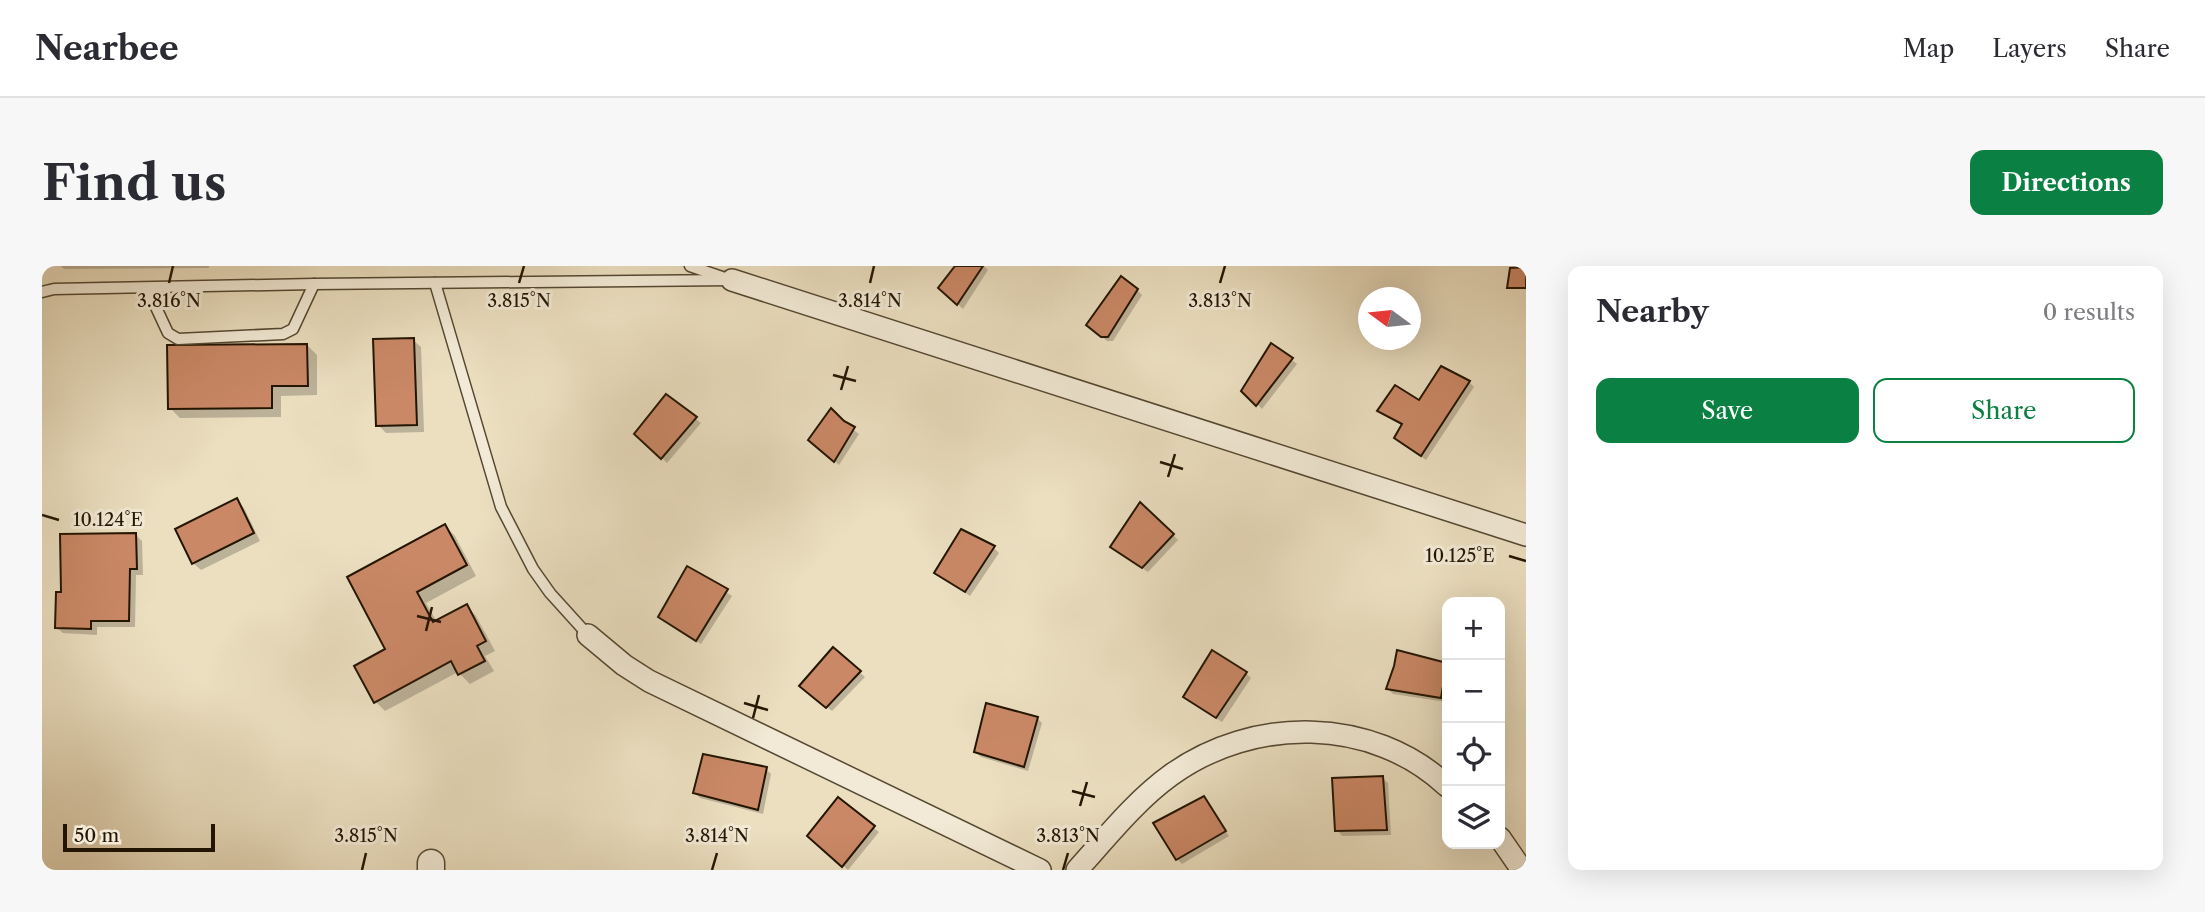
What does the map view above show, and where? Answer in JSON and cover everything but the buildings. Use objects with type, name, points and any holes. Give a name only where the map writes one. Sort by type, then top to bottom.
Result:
[{"type":"street","points":[[732,280],[1526,535]]},
{"type":"street","points":[[587,635],[649,681],[1040,870]]},
{"type":"street","points":[[1077,870],[1139,802],[1171,774],[1220,749],[1263,736],[1303,730],[1372,742],[1399,751],[1418,762],[1442,782]]},
{"type":"street","points":[[1505,845],[1522,870]]},
{"type":"lane","points":[[690,266],[732,280]]},
{"type":"lane","points":[[42,292],[54,289],[314,284],[732,280]]},
{"type":"lane","points":[[435,283],[480,428],[501,507],[533,569],[587,635]]},
{"type":"lane","points":[[147,288],[168,332],[178,339],[283,334],[293,329],[314,284]]}]
